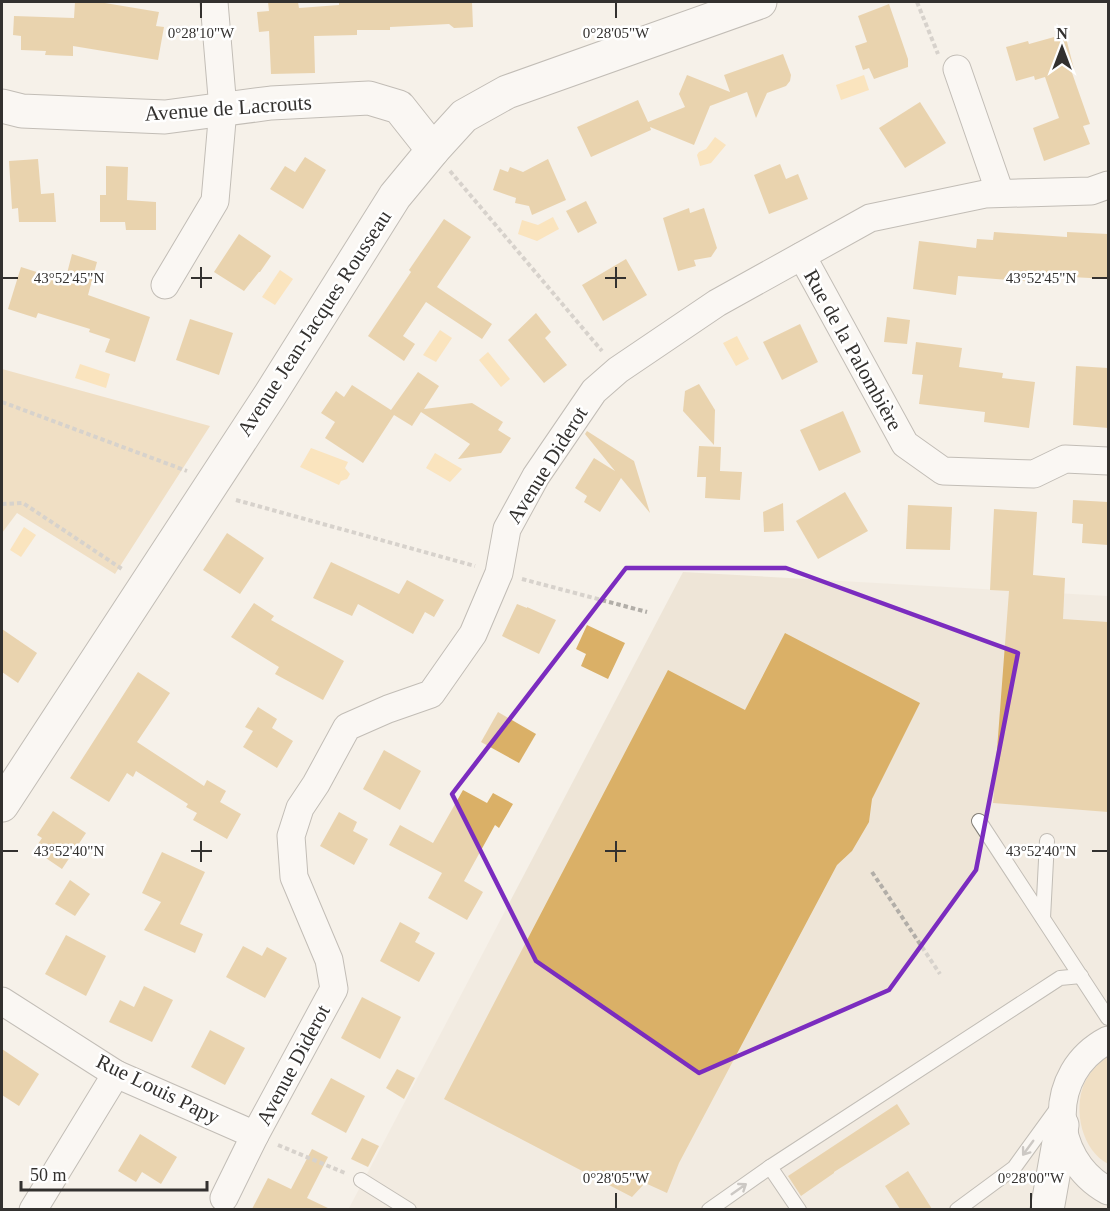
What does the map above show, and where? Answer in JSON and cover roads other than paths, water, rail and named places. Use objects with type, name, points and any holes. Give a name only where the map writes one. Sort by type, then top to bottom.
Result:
[{"type":"street","points":[[165,285],[215,201],[223,109],[214,2]]},
{"type":"street","name":"Avenue Jean-Jacques Rousseau","points":[[2,805],[210,486],[395,196],[464,116],[507,92],[760,2]]},
{"type":"street","points":[[957,69],[1000,193]]},
{"type":"street","name":"Avenue de Lacrouts","points":[[2,106],[22,111],[165,117],[271,103],[369,98],[399,107],[433,150]]},
{"type":"street","name":"Avenue Diderot","points":[[255,1135],[334,989],[328,960],[294,877],[291,836],[300,808],[347,727],[431,694],[473,634],[499,573],[507,529],[536,476],[594,391],[618,370],[717,303],[870,218],[985,194],[1091,191],[1108,185]]},
{"type":"street","name":"Rue de la Palombière","points":[[802,256],[905,444],[943,471],[1034,474],[1065,459],[1108,461]]},
{"type":"street","name":"Rue Louis Papy","points":[[2,1001],[116,1074],[255,1135]]},
{"type":"street","points":[[1047,1209],[1070,1079],[1082,1060],[1108,1040]]},
{"type":"street","points":[[33,1209],[116,1074]]},
{"type":"street","points":[[1063,1113],[1068,1148],[1080,1168],[1108,1191]]},
{"type":"street","points":[[224,1198],[255,1135]]},
{"type":"lane","points":[[979,821],[1108,1018]]},
{"type":"lane","points":[[1043,918],[1047,841]]},
{"type":"lane","points":[[709,1209],[1060,978],[1081,976]]},
{"type":"lane","points":[[957,1209],[1014,1168],[1063,1113]]},
{"type":"lane","points":[[770,1167],[799,1209]]},
{"type":"lane","points":[[361,1180],[409,1209]]}]
